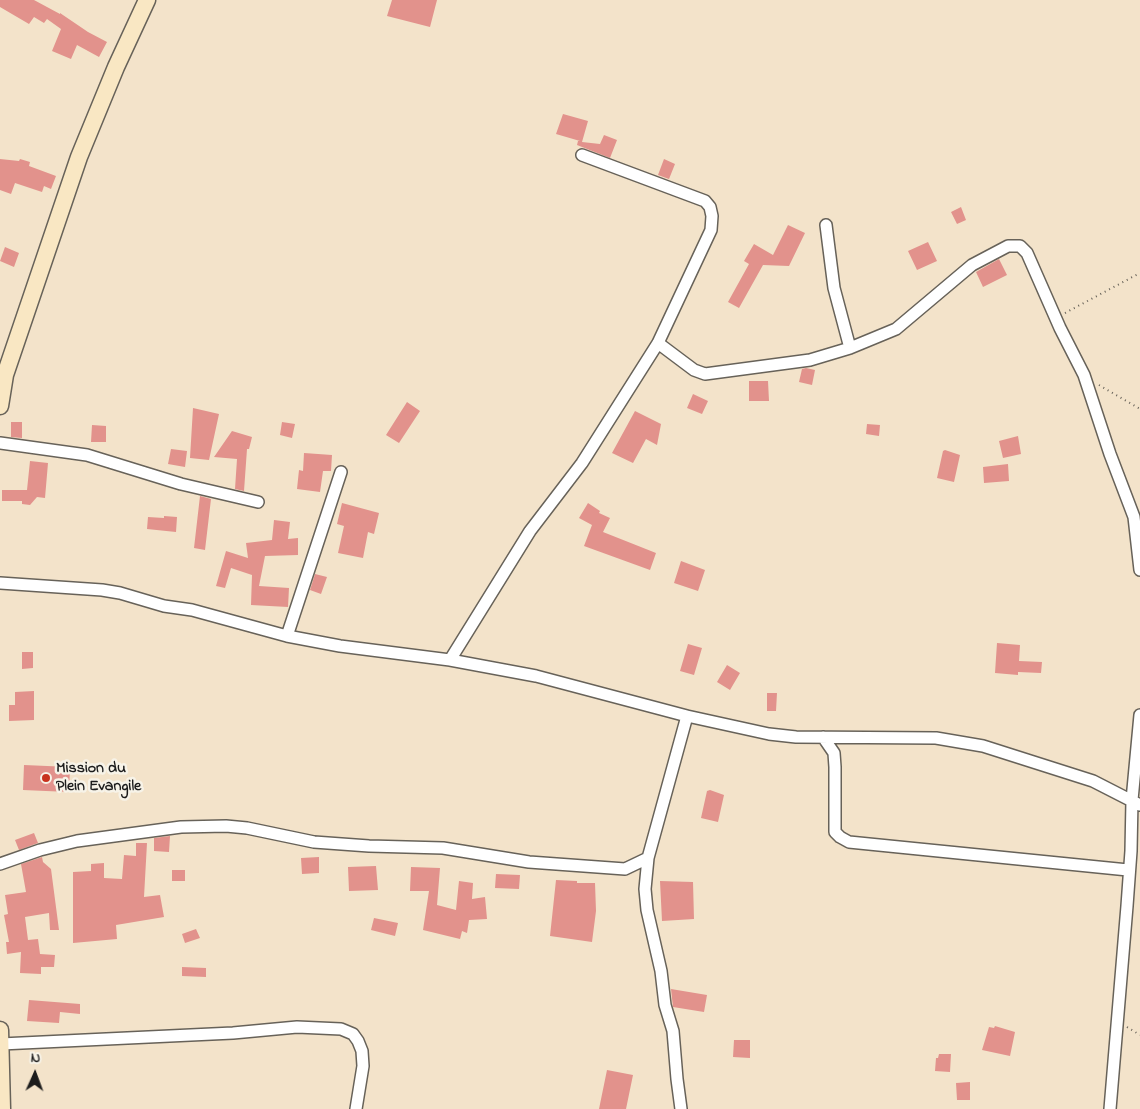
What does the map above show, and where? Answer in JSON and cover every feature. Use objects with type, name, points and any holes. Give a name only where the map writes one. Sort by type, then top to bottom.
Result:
[{"type":"main road","points":[[0,406],[3,374],[79,157],[146,0]]},
{"type":"main road","points":[[0,1030],[2,1109]]},
{"type":"street","points":[[450,660],[530,531],[582,463],[658,343],[711,230],[712,216],[710,207],[705,201],[582,155]]},
{"type":"street","points":[[826,224],[834,288],[850,348]]},
{"type":"street","points":[[658,343],[694,370],[705,374],[810,360],[850,348],[896,329],[972,265],[1008,246],[1020,246],[1027,253],[1084,375],[1110,454],[1134,517],[1140,570]]},
{"type":"street","points":[[0,443],[87,455],[181,484],[258,502]]},
{"type":"street","points":[[287,636],[341,472]]},
{"type":"street","points":[[0,583],[102,590],[164,606],[192,610],[287,636],[340,646],[450,660],[536,676],[687,716],[768,734],[796,737],[936,738],[983,746],[1093,781],[1136,802]]},
{"type":"street","points":[[1110,1109],[1127,906],[1128,870],[1136,848],[1140,715]]},
{"type":"street","points":[[681,1109],[673,1031],[665,1006],[662,971],[647,910],[645,889],[648,858],[687,716]]},
{"type":"street","points":[[823,736],[834,753],[835,832],[849,842],[1128,870]]},
{"type":"street","points":[[0,864],[40,850],[77,841],[181,827],[226,826],[247,828],[314,842],[443,848],[539,862],[625,869],[648,858]]},
{"type":"street","points":[[1,1044],[233,1033],[297,1027],[341,1029],[353,1034],[362,1051],[363,1066],[356,1109]]},
{"type":"path","points":[[1056,318],[1140,273]]},
{"type":"path","points":[[1084,375],[1140,410]]},
{"type":"building","points":[[0,0],[34,0],[60,13],[107,42],[99,57],[77,45],[71,59],[52,51],[61,29],[47,19],[44,23],[34,17],[29,24],[0,7]]},
{"type":"building","points":[[392,0],[437,0],[430,27],[387,16]]},
{"type":"building","points":[[563,114],[588,121],[582,142],[600,144],[604,135],[617,140],[610,158],[577,145],[578,141],[580,141],[556,134]]},
{"type":"building","points":[[0,159],[19,161],[20,159],[30,162],[29,166],[56,176],[51,189],[44,186],[42,192],[15,183],[11,194],[0,190]]},
{"type":"building","points":[[664,159],[675,164],[669,179],[658,175]]},
{"type":"building","points":[[961,207],[966,220],[957,224],[951,212]]},
{"type":"building","points":[[788,225],[805,233],[789,266],[763,265],[739,308],[728,302],[749,264],[744,261],[754,244],[773,255]]},
{"type":"building","points":[[928,242],[937,261],[917,270],[908,251]]},
{"type":"building","points":[[5,247],[19,253],[14,267],[0,261]]},
{"type":"building","points":[[999,259],[1007,275],[983,287],[976,272]]},
{"type":"building","points":[[802,369],[815,370],[812,385],[799,382]]},
{"type":"building","points":[[749,381],[768,381],[769,401],[749,401]]},
{"type":"building","points":[[693,394],[708,401],[702,414],[687,408]]},
{"type":"building","points":[[407,402],[420,411],[399,443],[386,435]]},
{"type":"building","points":[[193,408],[219,414],[209,460],[190,458]]},
{"type":"building","points":[[635,411],[661,424],[657,445],[646,439],[633,463],[612,453]]},
{"type":"building","points":[[11,422],[22,422],[22,438],[11,437]]},
{"type":"building","points":[[282,422],[295,424],[292,438],[280,435]]},
{"type":"building","points":[[867,424],[880,425],[879,436],[866,434]]},
{"type":"building","points":[[92,425],[106,426],[106,442],[91,442]]},
{"type":"building","points":[[232,431],[252,437],[249,449],[247,449],[244,491],[235,489],[237,459],[214,457]]},
{"type":"building","points":[[1018,436],[1021,454],[1003,458],[999,441]]},
{"type":"building","points":[[171,449],[187,451],[185,467],[168,464]]},
{"type":"building","points":[[943,451],[960,455],[954,482],[937,478]]},
{"type":"building","points":[[304,453],[332,455],[331,471],[323,471],[320,492],[297,489],[299,470],[303,471]]},
{"type":"building","points":[[30,461],[48,463],[45,498],[37,497],[30,505],[22,504],[22,501],[2,501],[2,490],[27,490]]},
{"type":"building","points":[[1008,464],[1009,481],[984,483],[983,467]]},
{"type":"building","points":[[200,496],[211,499],[205,550],[194,548]]},
{"type":"building","points":[[342,503],[379,513],[374,534],[368,532],[363,558],[338,553],[344,526],[337,524]]},
{"type":"building","points":[[588,503],[600,511],[599,513],[610,518],[603,532],[656,553],[650,570],[584,546],[592,525],[579,518]]},
{"type":"building","points":[[164,516],[177,517],[176,532],[147,529],[148,517],[164,518]]},
{"type":"building","points":[[274,520],[290,522],[288,539],[298,538],[298,555],[265,556],[259,586],[289,588],[288,607],[251,605],[252,575],[231,568],[225,588],[216,586],[226,551],[248,558],[246,543],[272,540]]},
{"type":"building","points":[[681,561],[705,570],[698,591],[674,583]]},
{"type":"building","points":[[315,574],[327,577],[321,594],[310,590]]},
{"type":"building","points":[[997,643],[1020,645],[1019,661],[1042,662],[1041,673],[1018,672],[1018,675],[995,673]]},
{"type":"building","points":[[688,644],[702,648],[694,675],[680,671]]},
{"type":"building","points":[[22,652],[33,652],[33,668],[22,669]]},
{"type":"building","points":[[727,665],[740,673],[730,690],[717,682]]},
{"type":"building","points":[[34,691],[34,720],[9,721],[9,705],[15,705],[15,692]]},
{"type":"building","points":[[767,693],[777,693],[776,711],[767,711]]},
{"type":"building","name":"Mission du Plein Evangile","points":[[24,765],[70,767],[69,792],[23,790]]},
{"type":"building","points":[[710,790],[724,795],[718,822],[701,818],[707,791]]},
{"type":"building","points":[[34,833],[38,843],[19,850],[15,840]]},
{"type":"building","points":[[170,836],[169,852],[154,851],[154,838]]},
{"type":"building","points":[[136,843],[147,843],[144,897],[160,895],[164,917],[116,925],[117,939],[73,943],[73,872],[91,871],[91,864],[104,863],[104,878],[122,879],[124,855],[136,856]]},
{"type":"building","points":[[42,857],[43,862],[51,869],[59,930],[50,930],[49,913],[25,917],[28,940],[38,939],[40,954],[55,955],[54,967],[41,967],[41,974],[20,973],[21,952],[7,954],[6,942],[9,942],[4,915],[8,914],[5,895],[26,892],[21,864]]},
{"type":"building","points":[[319,857],[319,873],[302,874],[301,858]]},
{"type":"building","points":[[376,866],[378,890],[349,891],[348,867]]},
{"type":"building","points":[[411,867],[440,868],[437,905],[456,910],[459,881],[473,883],[472,899],[485,897],[487,919],[469,920],[467,933],[462,931],[460,939],[423,930],[429,891],[410,891]]},
{"type":"building","points":[[172,870],[185,870],[185,881],[172,881]]},
{"type":"building","points":[[496,874],[520,875],[519,889],[495,888]]},
{"type":"building","points":[[556,880],[595,883],[596,911],[592,942],[550,936]]},
{"type":"building","points":[[660,881],[693,882],[694,919],[662,921]]},
{"type":"building","points":[[374,918],[398,923],[395,936],[371,930]]},
{"type":"building","points":[[196,929],[200,938],[185,943],[182,934]]},
{"type":"building","points":[[182,967],[206,968],[206,977],[182,976]]},
{"type":"building","points":[[671,989],[707,995],[704,1012],[673,1007]]},
{"type":"building","points":[[29,1000],[80,1004],[80,1014],[60,1012],[59,1023],[27,1021]]},
{"type":"building","points":[[995,1026],[1015,1032],[1010,1056],[982,1050],[989,1027],[994,1028]]},
{"type":"building","points":[[734,1040],[750,1040],[750,1058],[733,1057]]},
{"type":"building","points":[[939,1054],[951,1054],[950,1072],[935,1071],[936,1058],[938,1058]]},
{"type":"building","points":[[607,1070],[633,1075],[626,1109],[599,1109]]},
{"type":"building","points":[[970,1082],[970,1100],[957,1100],[956,1083]]},
{"type":"place","name":"Mission du Plein Evangile","points":[[46,778]]}]
